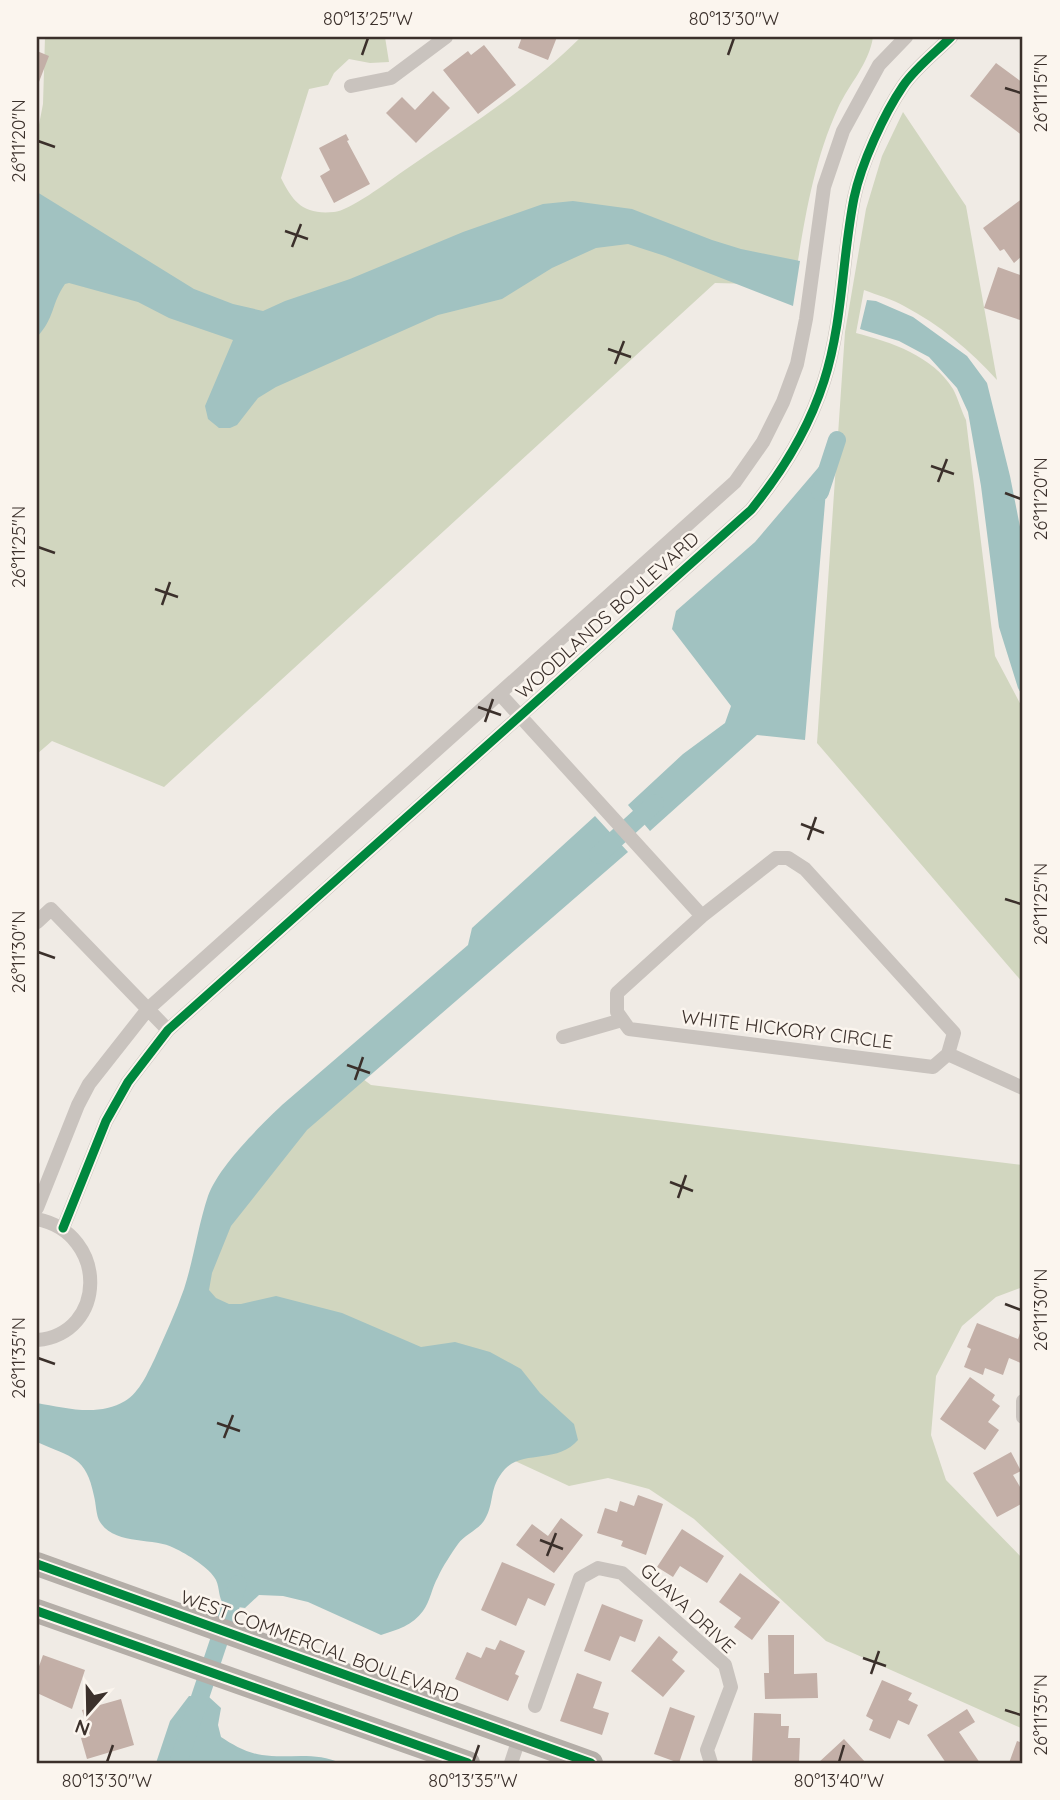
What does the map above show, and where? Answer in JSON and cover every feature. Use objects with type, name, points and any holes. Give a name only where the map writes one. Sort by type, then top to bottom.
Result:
[{"type":"highway","name":"WEST COMMERCIAL BOULEVARD","points":[[37,1564],[591,1763]]},
{"type":"highway","points":[[37,1611],[468,1763]]},
{"type":"street","points":[[351,86],[391,78],[446,37]]},
{"type":"street","name":"WOODLANDS BOULEVARD","points":[[37,1208],[89,1084],[148,1009],[735,482],[763,442],[783,402],[797,364],[806,319],[824,187],[843,131],[879,65],[906,37]]},
{"type":"street","name":"WOODLANDS BOULEVARD","points":[[63,1228],[106,1121],[128,1082],[168,1030],[751,510],[775,480],[806,424],[824,381],[835,332],[854,195],[869,151],[904,85],[951,37]]},
{"type":"street","points":[[500,694],[522,715],[702,916]]},
{"type":"street","points":[[562,1037],[622,1020],[617,1012],[617,993],[702,916],[776,858],[788,858],[805,869],[954,1033],[948,1054],[1023,1088]]},
{"type":"street","points":[[37,922],[51,909],[168,1030]]},
{"type":"street","name":"WHITE HICKORY CIRCLE","points":[[622,1020],[629,1029],[933,1067],[948,1054]]},
{"type":"street","points":[[37,1219],[63,1228],[78,1242],[88,1260],[91,1279],[88,1299],[78,1317],[64,1331],[37,1340]]},
{"type":"street","points":[[1023,1401],[1023,1417]]},
{"type":"street","name":"GUAVA DRIVE","points":[[535,1706],[580,1578],[598,1568],[621,1573],[725,1665],[731,1687],[707,1750],[711,1763]]},
{"type":"street","points":[[511,1763],[520,1737]]},
{"type":"green space","points":[[45,37],[385,37],[389,62],[370,63],[349,59],[334,73],[328,85],[309,89],[281,178],[300,205],[314,211],[334,212],[358,202],[471,125],[539,75],[581,37],[873,37],[863,65],[842,99],[829,129],[810,195],[794,285],[715,283],[164,787],[52,741],[37,754],[37,135],[43,104]]},
{"type":"green space","points":[[903,112],[966,206],[997,380],[965,348],[930,321],[899,304],[864,290],[856,333],[897,346],[923,359],[945,377],[966,420],[995,656],[1023,709],[1023,983],[817,743],[845,332],[866,209],[882,156]]},
{"type":"green space","points":[[355,1073],[371,1085],[1023,1165],[1023,1287],[996,1297],[962,1326],[936,1376],[931,1435],[946,1480],[1023,1559],[1023,1729],[826,1641],[694,1519],[649,1489],[608,1478],[569,1486],[196,1314],[210,1231]]},
{"type":"water","points":[[37,192],[194,289],[233,304],[263,311],[350,279],[463,232],[543,204],[573,201],[632,209],[741,249],[800,261],[793,306],[628,244],[596,248],[552,268],[502,299],[438,315],[276,387],[258,398],[237,425],[219,428],[208,419],[205,406],[233,340],[169,318],[138,302],[69,283],[65,284],[47,324],[37,337]]},
{"type":"water","points":[[867,300],[876,301],[913,317],[967,356],[987,383],[1023,542],[1023,697],[999,627],[981,486],[968,412],[957,388],[929,357],[899,341],[860,329]]},
{"type":"water","points":[[829,455],[805,740],[757,735],[650,831],[628,805],[683,754],[725,723],[731,706],[672,629],[676,611],[755,542]]},
{"type":"water","points":[[595,816],[628,852],[307,1130],[231,1226],[212,1273],[209,1290],[216,1298],[229,1304],[276,1296],[342,1313],[421,1347],[455,1342],[490,1352],[521,1369],[540,1393],[574,1424],[578,1440],[561,1452],[521,1460],[505,1469],[496,1483],[485,1519],[458,1544],[440,1573],[425,1607],[419,1616],[404,1626],[381,1635],[308,1602],[283,1596],[259,1595],[245,1608],[224,1605],[213,1575],[204,1566],[166,1545],[125,1538],[107,1530],[100,1522],[91,1483],[82,1466],[76,1460],[37,1442],[37,1403],[70,1409],[104,1409],[125,1401],[135,1392],[155,1358],[181,1298],[208,1196],[230,1160],[282,1105],[468,945],[472,928]]},
{"type":"water","points":[[189,1696],[209,1697],[221,1708],[218,1725],[221,1737],[240,1748],[262,1755],[321,1757],[340,1763],[156,1763],[170,1721]]},
{"type":"building","points":[[522,37],[557,37],[548,60],[518,48]]},
{"type":"building","points":[[484,45],[516,85],[478,114],[443,70],[468,51],[471,55]]},
{"type":"building","points":[[37,51],[49,56],[37,87]]},
{"type":"building","points":[[996,63],[1023,83],[1023,136],[970,96]]},
{"type":"building","points":[[433,91],[450,108],[416,143],[386,113],[402,97],[415,110]]},
{"type":"building","points":[[346,134],[349,140],[347,141],[370,184],[334,203],[320,176],[330,170],[319,148]]},
{"type":"building","points":[[1023,198],[1023,255],[1014,263],[1004,249],[1000,251],[983,228]]},
{"type":"building","points":[[998,267],[1023,276],[1023,321],[984,308]]},
{"type":"building","points":[[977,1323],[1018,1339],[1020,1333],[1023,1334],[1023,1364],[1009,1358],[1003,1375],[985,1368],[983,1375],[964,1367],[971,1349],[967,1347]]},
{"type":"building","points":[[970,1377],[995,1395],[992,1400],[1000,1406],[988,1422],[999,1430],[985,1450],[940,1419]]},
{"type":"building","points":[[1011,1452],[1021,1471],[1013,1475],[1023,1492],[1023,1503],[997,1517],[973,1473]]},
{"type":"building","points":[[638,1495],[663,1504],[646,1555],[621,1546],[623,1541],[597,1533],[605,1508],[617,1512],[620,1501],[634,1506]]},
{"type":"building","points":[[561,1518],[583,1535],[554,1573],[516,1545],[532,1524],[548,1536]]},
{"type":"building","points":[[682,1529],[724,1556],[707,1583],[680,1566],[673,1577],[657,1567]]},
{"type":"building","points":[[502,1562],[555,1584],[545,1606],[528,1598],[516,1626],[481,1610]]},
{"type":"building","points":[[740,1573],[780,1602],[752,1640],[734,1627],[741,1618],[719,1602]]},
{"type":"building","points":[[602,1604],[643,1620],[635,1642],[620,1636],[610,1661],[584,1651]]},
{"type":"building","points":[[768,1635],[794,1635],[794,1674],[817,1673],[818,1698],[765,1699],[764,1673],[769,1673]]},
{"type":"building","points":[[659,1636],[678,1652],[672,1660],[685,1671],[663,1697],[631,1671]]},
{"type":"building","points":[[500,1640],[525,1651],[515,1674],[519,1676],[508,1701],[455,1679],[467,1652],[481,1658],[486,1647],[495,1650]]},
{"type":"building","points":[[43,1655],[85,1670],[72,1709],[37,1693],[37,1672]]},
{"type":"building","points":[[577,1673],[602,1682],[593,1708],[609,1713],[602,1735],[560,1721]]},
{"type":"building","points":[[882,1680],[912,1693],[908,1700],[918,1705],[909,1725],[898,1720],[890,1739],[869,1730],[873,1720],[866,1716]]},
{"type":"building","points":[[121,1699],[134,1745],[87,1759],[81,1738],[90,1736],[82,1710]]},
{"type":"building","points":[[670,1707],[695,1716],[679,1763],[654,1754]]},
{"type":"building","points":[[967,1709],[975,1722],[959,1732],[980,1763],[946,1763],[927,1735]]},
{"type":"building","points":[[754,1713],[781,1714],[781,1726],[789,1726],[788,1738],[800,1738],[799,1763],[752,1762]]},
{"type":"building","points":[[844,1739],[866,1763],[818,1763]]},
{"type":"building","points":[[1017,1741],[1023,1743],[1023,1763],[1009,1763]]},
{"type":"waterway","points":[[820,492],[837,440]]},
{"type":"waterway","points":[[598,855],[655,803]]},
{"type":"waterway","points":[[178,1763],[238,1584]]},
{"type":"cycle path","points":[[63,1228],[106,1121],[128,1082],[168,1030],[751,510],[784,465],[824,381],[839,313],[854,198],[868,155],[903,86],[951,37]]},
{"type":"cycle path","points":[[37,1564],[591,1763]]},
{"type":"cycle path","points":[[37,1611],[468,1763]]}]
